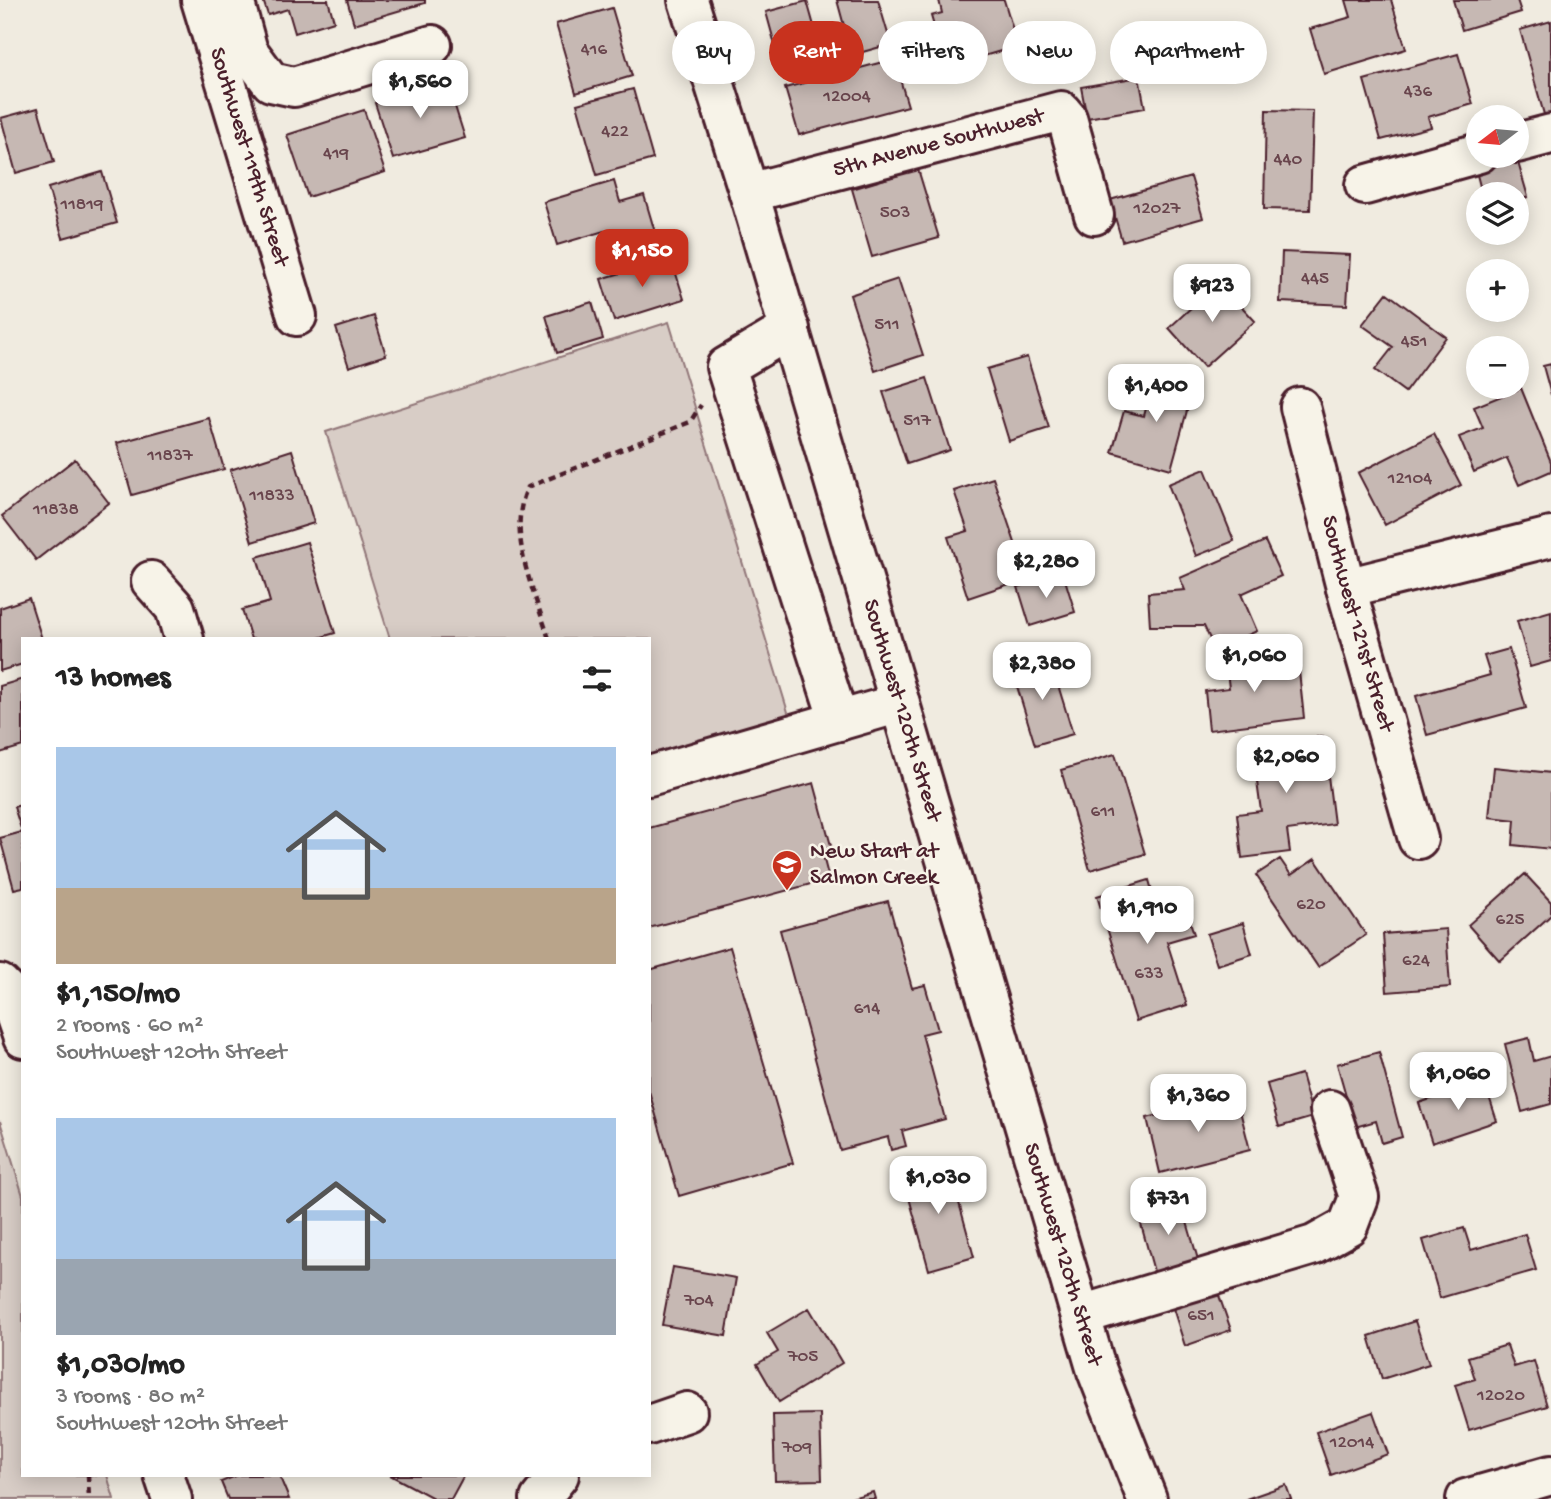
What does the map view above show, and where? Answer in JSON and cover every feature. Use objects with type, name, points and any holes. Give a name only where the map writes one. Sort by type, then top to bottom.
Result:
[{"type":"street","name":"Southwest 119th Street","points":[[201,0],[297,316]]},
{"type":"street","points":[[234,0],[248,51],[271,82],[295,86],[432,45]]},
{"type":"street","name":"Southwest 120th Street","points":[[688,0],[790,330],[1097,1371],[1147,1499]]},
{"type":"street","name":"5th Avenue Southwest","points":[[749,193],[1061,111],[1067,118],[1094,215]]},
{"type":"street","points":[[1530,140],[1551,134]]},
{"type":"street","points":[[1365,185],[1466,157]]},
{"type":"street","points":[[790,330],[726,367],[839,722]]},
{"type":"street","name":"Southwest 121st Street","points":[[1300,407],[1346,588],[1418,839]]},
{"type":"street","points":[[1346,588],[1551,537]]},
{"type":"street","points":[[150,580],[175,608],[183,637]]},
{"type":"street","points":[[651,775],[900,704]]},
{"type":"street","points":[[10,981],[21,1029]]},
{"type":"street","points":[[1081,1315],[1314,1245],[1348,1226],[1359,1196],[1330,1110]]},
{"type":"street","points":[[651,1424],[687,1412]]},
{"type":"street","points":[[1466,1499],[1551,1475]]},
{"type":"street","points":[[165,1477],[172,1499]]},
{"type":"street","points":[[540,1499],[557,1477]]},
{"type":"path","points":[[548,637],[520,538],[520,502],[528,487],[690,422],[726,367]]},
{"type":"path","points":[[88,1477],[89,1499]]},
{"type":"shaded area","points":[[669,322],[791,722],[651,759],[651,637],[389,637],[326,432]]},
{"type":"shaded area","points":[[0,1121],[21,1189],[21,1477],[108,1477],[114,1499],[0,1499]]},
{"type":"building","points":[[263,0],[328,0],[334,21],[295,33],[288,9],[268,15]]},
{"type":"building","points":[[347,0],[425,0],[425,3],[354,24]]},
{"type":"building","points":[[837,0],[878,0],[884,21],[878,21],[878,48],[864,52],[864,21],[843,21]]},
{"type":"building","points":[[939,0],[1004,0],[1010,21],[1002,21],[1002,51],[988,55],[988,21],[932,21],[931,16],[942,13]]},
{"type":"building","points":[[1346,0],[1391,0],[1406,49],[1324,74],[1310,29],[1351,17]]},
{"type":"building","points":[[1453,0],[1517,0],[1521,12],[1462,30]]},
{"type":"building","points":[[807,1],[813,21],[769,23],[766,12]]},
{"type":"building","points":[[612,8],[632,76],[576,93],[556,24]]},
{"type":"building","points":[[1551,21],[1551,116],[1545,118],[1520,30]]},
{"type":"building","points":[[1458,54],[1473,104],[1428,117],[1431,127],[1381,140],[1364,80]]},
{"type":"building","points":[[878,63],[878,84],[901,84],[908,106],[799,135],[785,88],[800,84],[864,84],[864,67]]},
{"type":"building","points":[[447,81],[465,138],[393,159],[375,103]]},
{"type":"building","points":[[1110,82],[1140,84],[1145,108],[1087,118],[1081,87]]},
{"type":"building","points":[[633,89],[653,159],[597,175],[577,104]]},
{"type":"building","points":[[38,108],[54,162],[16,173],[1,118]]},
{"type":"building","points":[[364,110],[385,172],[308,197],[287,135]]},
{"type":"building","points":[[1266,110],[1313,111],[1310,210],[1264,209]]},
{"type":"building","points":[[1486,168],[1520,168],[1524,182],[1479,182],[1476,171]]},
{"type":"building","points":[[918,169],[939,238],[872,257],[852,189]]},
{"type":"building","points":[[102,172],[117,223],[63,238],[48,188]]},
{"type":"building","points":[[1191,177],[1203,218],[1122,241],[1110,200]]},
{"type":"building","points":[[614,181],[620,202],[644,195],[657,239],[610,253],[604,231],[557,245],[544,202]]},
{"type":"building","points":[[1282,252],[1350,255],[1347,305],[1280,302]]},
{"type":"building","points":[[671,258],[684,299],[614,321],[601,279]]},
{"type":"building","points":[[898,279],[923,355],[875,371],[850,295]]},
{"type":"building","points":[[1219,282],[1255,321],[1204,367],[1169,328]]},
{"type":"building","points":[[1387,293],[1446,337],[1405,392],[1375,370],[1393,347],[1362,325]]},
{"type":"building","points":[[592,302],[603,339],[557,353],[546,316]]},
{"type":"building","points":[[374,316],[386,355],[349,367],[336,328]]},
{"type":"building","points":[[1027,357],[1049,428],[1009,441],[987,369]]},
{"type":"building","points":[[1551,364],[1551,395],[1543,366]]},
{"type":"building","points":[[1155,374],[1194,385],[1171,469],[1112,452],[1124,411],[1144,416]]},
{"type":"building","points":[[927,378],[950,450],[907,464],[883,392]]},
{"type":"building","points":[[1494,399],[1525,399],[1551,462],[1551,471],[1519,485],[1507,458],[1474,472],[1459,437],[1483,428],[1474,407]]},
{"type":"building","points":[[209,418],[224,469],[132,495],[117,443]]},
{"type":"building","points":[[1434,434],[1461,485],[1385,525],[1358,473]]},
{"type":"building","points":[[292,450],[314,523],[252,542],[230,470]]},
{"type":"building","points":[[75,459],[109,503],[36,560],[2,516]]},
{"type":"building","points":[[1205,469],[1234,541],[1196,556],[1168,484]]},
{"type":"building","points":[[993,478],[1027,578],[968,598],[948,537],[968,531],[954,491]]},
{"type":"building","points":[[1265,541],[1281,576],[1241,594],[1257,631],[1215,650],[1204,626],[1150,626],[1148,593],[1185,590],[1180,578]]},
{"type":"building","points":[[307,542],[335,633],[322,637],[250,637],[242,610],[270,602],[257,557]]},
{"type":"building","points":[[1063,573],[1075,612],[1030,626],[1018,587]]},
{"type":"building","points":[[29,598],[41,637],[21,637],[21,665],[0,671],[0,608]]},
{"type":"building","points":[[1551,611],[1551,661],[1530,667],[1517,621]]},
{"type":"building","points":[[1509,649],[1526,708],[1427,735],[1416,696],[1490,675],[1484,656]]},
{"type":"building","points":[[1269,650],[1271,674],[1299,671],[1304,718],[1209,730],[1205,691],[1229,688],[1225,655]]},
{"type":"building","points":[[1050,659],[1073,734],[1035,745],[1012,670]]},
{"type":"building","points":[[21,680],[21,747],[0,753],[0,686]]},
{"type":"building","points":[[1323,736],[1334,824],[1287,830],[1290,852],[1242,858],[1237,814],[1261,811],[1252,745]]},
{"type":"building","points":[[1115,754],[1145,854],[1090,870],[1061,770]]},
{"type":"building","points":[[1494,767],[1551,773],[1551,849],[1513,845],[1515,820],[1489,817]]},
{"type":"building","points":[[814,783],[833,853],[823,856],[829,879],[651,927],[651,827]]},
{"type":"building","points":[[21,805],[21,829],[14,807]]},
{"type":"building","points":[[21,832],[21,887],[14,889],[0,838]]},
{"type":"building","points":[[1280,859],[1291,875],[1315,859],[1366,935],[1318,967],[1256,875]]},
{"type":"building","points":[[1525,874],[1551,902],[1551,915],[1500,961],[1468,925]]},
{"type":"building","points":[[1149,880],[1155,901],[1181,893],[1194,934],[1167,942],[1187,1005],[1136,1021],[1097,896]]},
{"type":"building","points":[[888,901],[912,988],[925,985],[938,1030],[922,1034],[945,1119],[902,1131],[906,1146],[891,1150],[888,1137],[840,1150],[780,930]]},
{"type":"building","points":[[1243,923],[1252,954],[1217,965],[1207,934]]},
{"type":"building","points":[[1446,929],[1450,987],[1387,992],[1383,934]]},
{"type":"building","points":[[730,947],[793,1163],[679,1196],[651,1098],[651,969]]},
{"type":"building","points":[[1529,1038],[1534,1061],[1551,1056],[1551,1104],[1522,1112],[1505,1044]]},
{"type":"building","points":[[1379,1052],[1402,1137],[1382,1143],[1376,1121],[1355,1127],[1337,1064]]},
{"type":"building","points":[[1301,1074],[1313,1117],[1279,1127],[1267,1084]]},
{"type":"building","points":[[1484,1081],[1497,1121],[1432,1143],[1419,1103]]},
{"type":"building","points":[[1236,1095],[1250,1150],[1160,1173],[1147,1118]]},
{"type":"building","points":[[948,1163],[974,1257],[929,1270],[903,1176]]},
{"type":"building","points":[[1180,1198],[1199,1263],[1155,1275],[1137,1210]]},
{"type":"building","points":[[1464,1228],[1471,1250],[1525,1234],[1536,1270],[1440,1298],[1423,1240]]},
{"type":"building","points":[[673,1267],[736,1278],[726,1336],[662,1325]]},
{"type":"building","points":[[1216,1287],[1231,1330],[1185,1346],[1171,1302]]},
{"type":"building","points":[[809,1308],[842,1363],[779,1402],[757,1364],[778,1352],[767,1333]]},
{"type":"building","points":[[1415,1321],[1429,1364],[1382,1379],[1369,1336]]},
{"type":"building","points":[[1507,1345],[1514,1367],[1534,1361],[1547,1406],[1469,1430],[1455,1385],[1475,1379],[1468,1357]]},
{"type":"building","points":[[1373,1412],[1388,1454],[1331,1475],[1316,1432]]},
{"type":"building","points":[[820,1414],[822,1480],[775,1481],[773,1415]]},
{"type":"building","points":[[233,1477],[280,1477],[289,1499],[228,1499],[221,1482]]},
{"type":"building","points":[[394,1477],[463,1477],[451,1499],[435,1499]]},
{"type":"building","points":[[1286,1485],[1291,1499],[1246,1499]]},
{"type":"building","points":[[873,1492],[875,1499],[848,1499]]},
{"type":"place","name":"New Start at Salmon Creek","points":[[787,892]]}]
